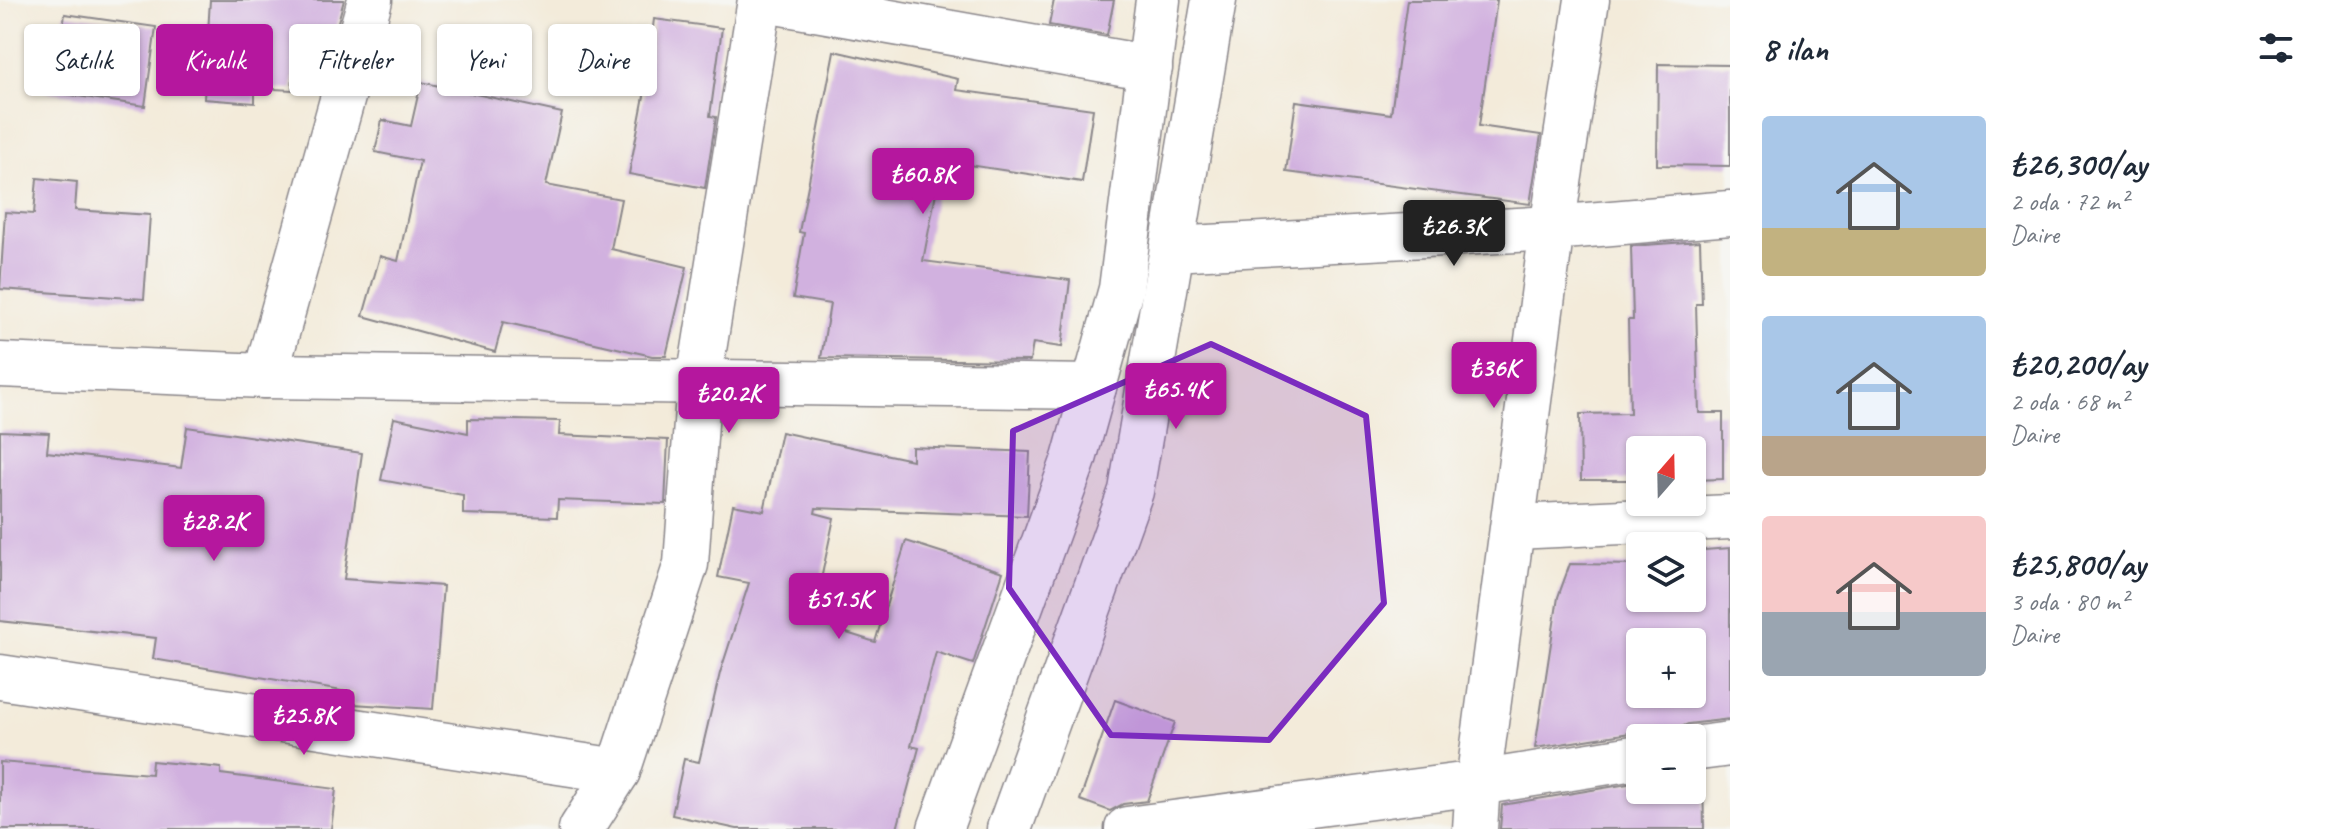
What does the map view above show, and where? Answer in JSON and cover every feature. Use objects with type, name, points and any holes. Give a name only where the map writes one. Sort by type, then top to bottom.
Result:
[{"type":"street","points":[[265,376],[370,0]]},
{"type":"street","points":[[581,829],[618,771],[686,564],[699,381],[763,0],[1150,68]]},
{"type":"street","points":[[940,829],[1074,459],[1121,289],[1158,0]]},
{"type":"street","points":[[1009,829],[1131,491],[1214,0]]},
{"type":"street","points":[[1475,829],[1478,783],[1552,228],[1587,0]]},
{"type":"street","points":[[1172,249],[1552,228],[1730,213]]},
{"type":"street","points":[[0,365],[265,376],[1094,387]]},
{"type":"street","points":[[1513,527],[1730,517]]},
{"type":"street","points":[[0,677],[618,771]]},
{"type":"street","points":[[1706,747],[1730,744]]},
{"type":"street","points":[[1127,829],[1187,825],[1626,759]]},
{"type":"highlighted area","points":[[1211,344],[1366,416],[1384,603],[1269,740],[1111,735],[1009,588],[1013,431]]},
{"type":"building","points":[[210,0],[344,0],[337,24],[289,24],[289,90],[273,89],[273,24],[209,24]]},
{"type":"building","points":[[1054,0],[1114,0],[1107,35],[1049,25]]},
{"type":"building","points":[[1407,0],[1497,0],[1479,126],[1541,135],[1530,204],[1286,172],[1296,101],[1391,114]]},
{"type":"building","points":[[65,14],[135,24],[63,24]]},
{"type":"building","points":[[654,19],[722,28],[710,116],[716,117],[705,188],[629,174],[644,96],[657,96],[657,24],[653,24]]},
{"type":"building","points":[[140,25],[156,27],[145,106],[78,96],[140,96]]},
{"type":"building","points":[[834,51],[958,79],[956,90],[1093,109],[1082,182],[942,161],[923,261],[1070,280],[1062,347],[1033,343],[1030,361],[821,358],[830,304],[793,298],[804,233],[799,232]]},
{"type":"building","points":[[1658,64],[1730,65],[1730,166],[1657,165]]},
{"type":"building","points":[[421,82],[437,86],[437,96],[485,96],[562,113],[546,185],[621,199],[611,249],[687,267],[666,356],[652,356],[503,322],[495,352],[363,316],[380,256],[398,261],[420,161],[375,152],[382,120],[411,126],[418,96],[421,96]]},
{"type":"building","points":[[204,96],[255,96],[255,103],[204,99]]},
{"type":"building","points":[[37,178],[77,182],[75,210],[150,215],[144,299],[0,289],[5,212],[34,214]]},
{"type":"building","points":[[1700,241],[1702,304],[1696,304],[1699,413],[1723,413],[1723,479],[1706,480],[1706,436],[1626,436],[1626,480],[1581,480],[1580,414],[1630,413],[1628,320],[1633,320],[1631,246]]},
{"type":"building","points":[[394,418],[468,433],[468,419],[560,421],[559,435],[668,440],[665,504],[558,500],[557,517],[463,514],[463,495],[381,480]]},
{"type":"building","points":[[187,427],[362,453],[344,579],[443,586],[433,709],[353,704],[354,693],[153,659],[156,638],[0,621],[0,431],[49,433],[47,452],[181,468]]},
{"type":"building","points":[[781,432],[912,460],[912,447],[1030,452],[1027,516],[816,508],[815,513],[834,518],[812,622],[875,642],[906,541],[1003,572],[973,664],[936,652],[911,746],[919,748],[897,829],[737,829],[672,815],[684,759],[699,762],[720,673],[749,583],[718,577],[733,505],[764,511]]},
{"type":"building","points":[[1730,548],[1730,719],[1688,724],[1626,724],[1626,734],[1535,748],[1558,597],[1570,564],[1626,565],[1626,612],[1706,612],[1706,550]]},
{"type":"building","points":[[1115,700],[1175,722],[1147,801],[1123,804],[1110,811],[1080,800]]},
{"type":"building","points":[[152,761],[221,768],[221,774],[336,789],[331,829],[0,829],[0,762],[151,774]]},
{"type":"building","points":[[1626,784],[1626,804],[1704,804],[1704,829],[1500,829],[1502,805]]}]
